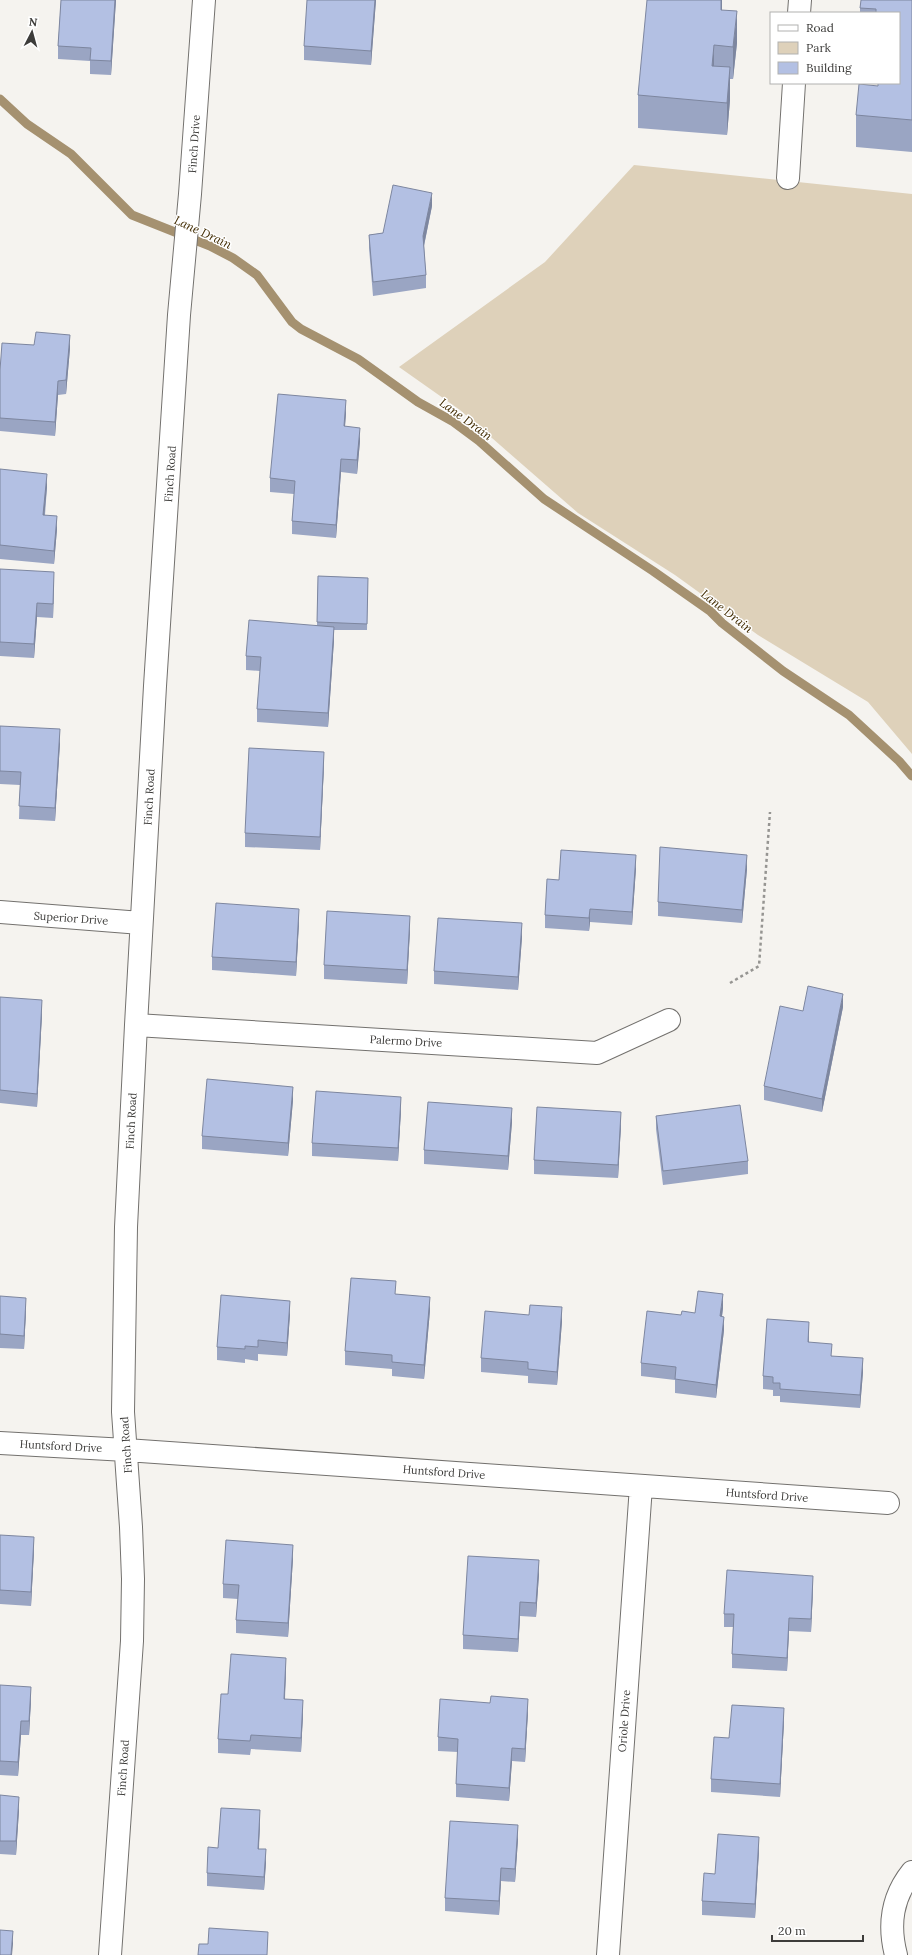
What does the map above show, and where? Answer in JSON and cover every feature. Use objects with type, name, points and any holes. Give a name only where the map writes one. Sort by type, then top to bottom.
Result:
[{"type":"street","name":"Finch Drive","points":[[182,287],[204,0]]},
{"type":"street","points":[[799,12],[800,0]]},
{"type":"street","points":[[788,178],[794,84]]},
{"type":"street","name":"Finch Road","points":[[110,1955],[132,1641],[133,1572],[123,1412],[126,1227],[155,686],[182,287]]},
{"type":"street","name":"Superior Drive","points":[[0,912],[142,923]]},
{"type":"street","name":"Palermo Drive","points":[[136,1025],[597,1053],[669,1020]]},
{"type":"street","name":"Huntsford Drive","points":[[0,1443],[126,1450],[888,1503]]},
{"type":"street","name":"Oriole Drive","points":[[608,1955],[641,1486]]},
{"type":"street","points":[[896,1955],[892,1940],[891,1924],[894,1903],[904,1882],[912,1872]]},
{"type":"path","points":[[730,983],[759,966],[770,812]]},
{"type":"green space","points":[[634,165],[912,194],[912,754],[868,702],[758,635],[675,575],[578,513],[460,410],[399,367],[545,262]]},
{"type":"building","points":[[61,0],[115,0],[111,61],[90,60],[91,48],[58,46]]},
{"type":"building","points":[[307,0],[375,0],[371,51],[304,46]]},
{"type":"building","points":[[647,0],[721,0],[721,10],[737,11],[733,47],[714,45],[712,66],[730,67],[727,103],[638,95]]},
{"type":"building","points":[[861,0],[912,0],[912,120],[856,115],[859,84],[878,86],[878,84],[900,84],[900,12],[876,12],[876,9],[860,8]]},
{"type":"building","points":[[393,185],[432,193],[423,236],[426,275],[373,282],[369,235],[383,233]]},
{"type":"building","points":[[36,332],[70,335],[66,380],[58,381],[55,422],[0,418],[0,370],[2,343],[34,345]]},
{"type":"building","points":[[278,394],[346,400],[344,426],[360,428],[357,460],[341,459],[336,525],[292,521],[295,481],[270,478]]},
{"type":"building","points":[[0,469],[47,474],[43,515],[57,516],[54,551],[0,545]]},
{"type":"building","points":[[0,569],[54,572],[53,604],[37,603],[34,644],[0,642]]},
{"type":"building","points":[[318,576],[368,578],[367,624],[317,622]]},
{"type":"building","points":[[249,620],[334,627],[328,713],[257,709],[261,657],[246,656]]},
{"type":"building","points":[[0,726],[60,729],[55,808],[19,806],[21,772],[0,771]]},
{"type":"building","points":[[249,748],[324,752],[320,837],[245,833]]},
{"type":"building","points":[[660,847],[747,855],[742,910],[658,902]]},
{"type":"building","points":[[561,850],[636,855],[632,912],[590,909],[589,918],[545,915],[547,879],[559,880]]},
{"type":"building","points":[[216,903],[299,909],[296,962],[212,957]]},
{"type":"building","points":[[327,911],[410,916],[407,970],[324,965]]},
{"type":"building","points":[[438,918],[522,923],[518,977],[434,971]]},
{"type":"building","points":[[808,986],[843,994],[822,1099],[764,1086],[780,1006],[803,1011]]},
{"type":"building","points":[[0,997],[42,1000],[37,1094],[0,1090]]},
{"type":"building","points":[[207,1079],[293,1087],[288,1143],[202,1136]]},
{"type":"building","points":[[316,1091],[401,1097],[398,1148],[312,1143]]},
{"type":"building","points":[[428,1102],[512,1108],[508,1156],[424,1150]]},
{"type":"building","points":[[740,1105],[748,1161],[663,1171],[656,1116]]},
{"type":"building","points":[[537,1107],[621,1112],[618,1165],[534,1160]]},
{"type":"building","points":[[351,1278],[396,1281],[395,1294],[430,1297],[424,1365],[392,1362],[392,1355],[345,1351]]},
{"type":"building","points":[[698,1291],[723,1294],[720,1316],[724,1317],[716,1385],[675,1379],[676,1367],[641,1363],[647,1311],[681,1315],[682,1311],[695,1313]]},
{"type":"building","points":[[221,1295],[290,1301],[287,1343],[258,1340],[258,1347],[245,1346],[245,1349],[217,1347]]},
{"type":"building","points":[[0,1296],[26,1298],[24,1336],[0,1334]]},
{"type":"building","points":[[530,1305],[562,1307],[557,1372],[528,1369],[528,1362],[481,1358],[485,1311],[529,1315]]},
{"type":"building","points":[[767,1319],[809,1322],[808,1342],[832,1344],[831,1356],[863,1358],[860,1395],[780,1389],[780,1383],[773,1383],[773,1377],[763,1376]]},
{"type":"building","points":[[0,1535],[34,1537],[31,1592],[0,1590]]},
{"type":"building","points":[[226,1540],[293,1545],[288,1623],[236,1620],[239,1585],[223,1584]]},
{"type":"building","points":[[468,1556],[539,1560],[536,1603],[520,1602],[518,1639],[463,1635]]},
{"type":"building","points":[[727,1570],[813,1576],[811,1619],[789,1618],[787,1658],[732,1654],[734,1614],[724,1614]]},
{"type":"building","points":[[231,1654],[286,1658],[284,1699],[303,1700],[301,1738],[251,1735],[250,1741],[218,1739],[221,1694],[228,1694]]},
{"type":"building","points":[[0,1685],[31,1687],[29,1721],[21,1721],[18,1762],[0,1761]]},
{"type":"building","points":[[491,1696],[528,1699],[525,1749],[512,1748],[509,1788],[456,1784],[458,1739],[438,1737],[440,1699],[490,1703]]},
{"type":"building","points":[[732,1705],[784,1708],[780,1784],[711,1779],[714,1737],[729,1738]]},
{"type":"building","points":[[0,1795],[19,1797],[16,1841],[0,1841]]},
{"type":"building","points":[[221,1808],[260,1810],[258,1849],[266,1849],[264,1877],[207,1873],[208,1847],[218,1848]]},
{"type":"building","points":[[450,1821],[518,1825],[515,1869],[501,1868],[499,1901],[445,1898]]},
{"type":"building","points":[[718,1834],[759,1837],[755,1904],[702,1901],[704,1873],[715,1874]]},
{"type":"building","points":[[209,1928],[268,1932],[267,1955],[198,1955],[199,1944],[208,1944]]},
{"type":"building","points":[[0,1930],[13,1931],[11,1955],[0,1955]]},
{"type":"waterway","name":"Lane Drain","points":[[0,99],[27,124],[71,154],[132,215],[210,246],[233,258],[257,275],[292,322],[301,329],[358,359],[418,402],[452,421],[479,441],[544,499],[653,571],[710,611],[722,623],[783,671],[849,715],[899,761],[912,776]]}]
